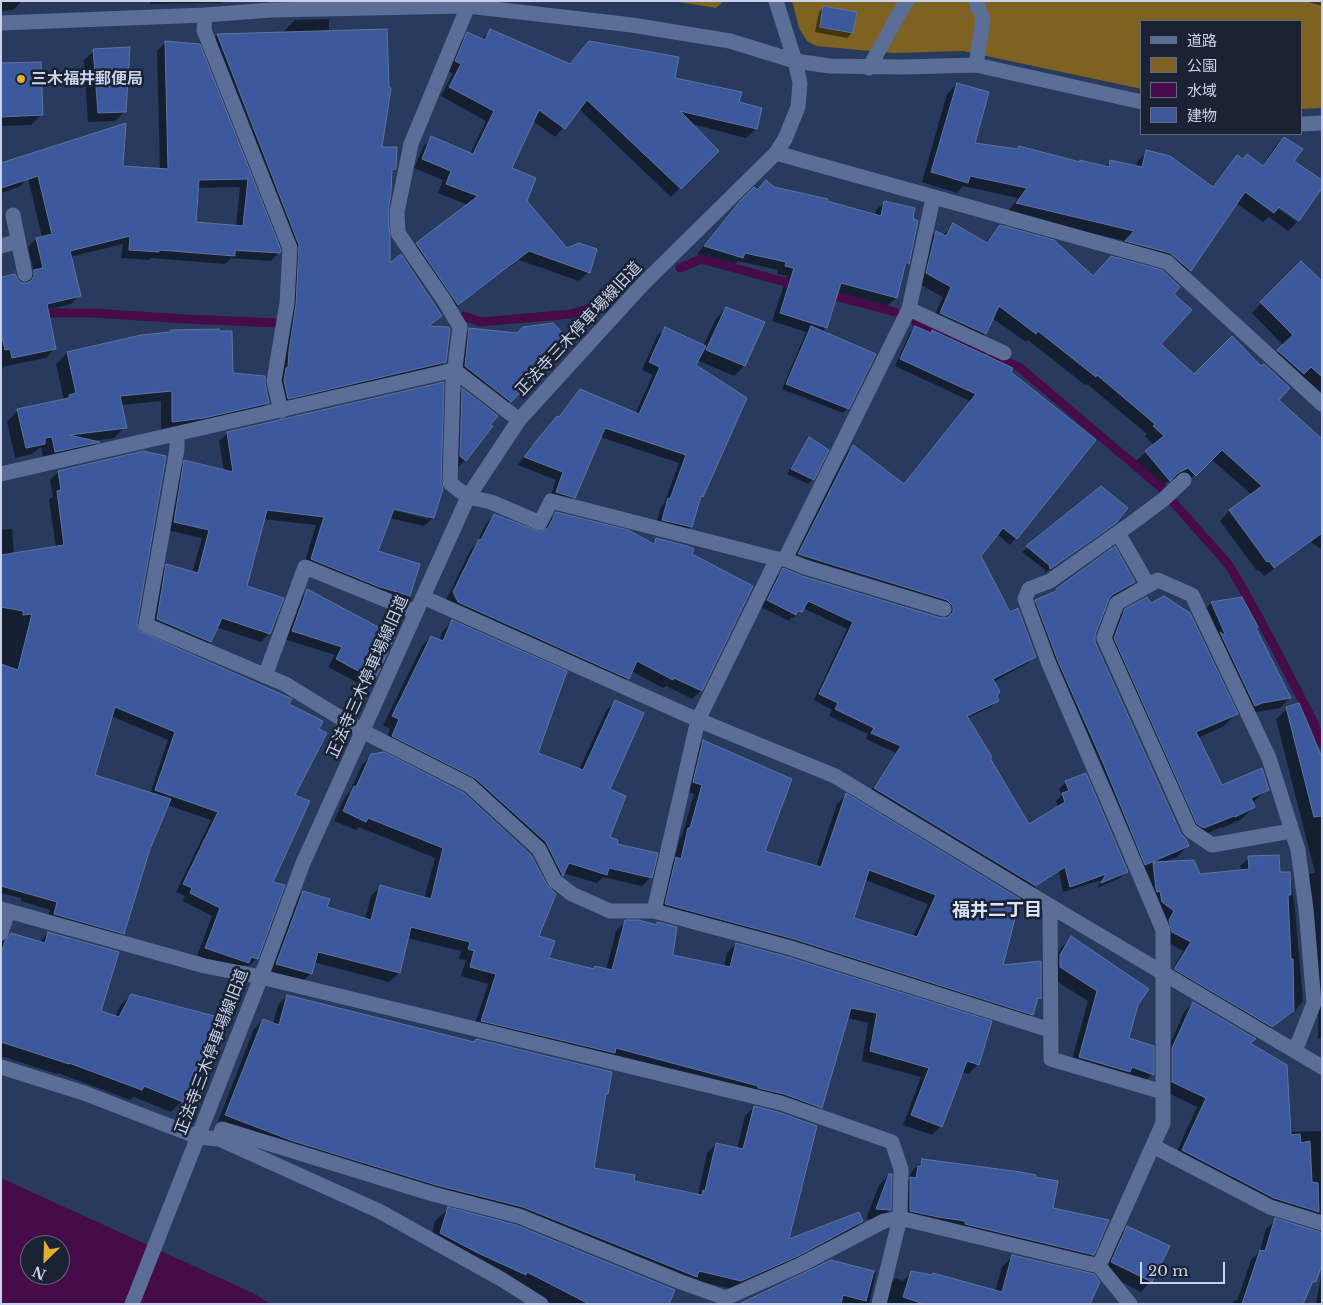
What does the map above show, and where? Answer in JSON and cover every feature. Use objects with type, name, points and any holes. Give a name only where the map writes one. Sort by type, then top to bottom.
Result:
[{"type":"street","name":"正法寺三木停車場線旧道","points":[[132,1304],[261,976],[303,863],[468,496],[519,420],[643,284],[776,153],[785,139],[798,107],[800,83],[776,1]]},
{"type":"street","points":[[870,68],[907,1]]},
{"type":"street","points":[[976,1],[983,19],[976,65]]},
{"type":"street","points":[[475,5],[411,144],[397,212],[398,233],[444,300],[460,327],[454,370],[450,483],[468,496],[491,502],[540,523],[551,501],[781,559],[944,610]]},
{"type":"street","points":[[1,23],[205,15],[270,6],[475,5],[632,25],[730,42],[795,61],[830,66],[870,68],[976,65],[1140,102]]},
{"type":"street","points":[[205,15],[204,30],[290,248],[287,303],[274,381],[281,411]]},
{"type":"street","points":[[1303,124],[1322,123]]},
{"type":"street","points":[[776,153],[1167,262],[1322,404]]},
{"type":"street","points":[[654,911],[698,720],[909,309],[933,198]]},
{"type":"street","points":[[13,215],[25,274]]},
{"type":"street","points":[[1,246],[18,242]]},
{"type":"street","points":[[909,309],[1004,353]]},
{"type":"street","points":[[1,474],[454,370]]},
{"type":"street","points":[[454,370],[519,420]]},
{"type":"street","points":[[177,434],[177,449],[146,625],[285,684],[362,732],[469,785],[539,849],[556,881],[572,894],[610,911],[654,911],[791,948],[1050,1030]]},
{"type":"street","points":[[1099,1266],[1164,1123],[1163,930],[1049,664],[1025,599],[1029,589],[1050,581],[1164,499],[1184,480]]},
{"type":"street","points":[[1118,533],[1148,585]]},
{"type":"street","points":[[265,676],[305,567],[416,612]]},
{"type":"street","points":[[1291,832],[1212,845],[1190,830],[1104,638],[1117,603],[1158,580],[1192,595],[1269,758],[1298,850],[1306,909],[1314,1003],[1295,1051]]},
{"type":"street","points":[[423,597],[698,720],[835,776],[1322,1067]]},
{"type":"street","points":[[1050,906],[1051,1059],[1163,1092]]},
{"type":"street","points":[[1,933],[4,910],[205,966],[261,976],[781,1103],[892,1142],[901,1169],[900,1218],[879,1304]]},
{"type":"street","points":[[1,1067],[84,1093],[198,1137],[219,1139],[379,1211],[502,1279],[541,1304]]},
{"type":"street","points":[[219,1139],[222,1129],[433,1194],[519,1216],[680,1282],[726,1298],[802,1264],[884,1221],[900,1218],[1099,1266],[1130,1304]]},
{"type":"street","points":[[1153,1146],[1270,1207],[1322,1223]]},
{"type":"green space","points":[[673,1],[724,1],[716,8]]},
{"type":"green space","points":[[792,1],[1322,1],[1322,108],[1303,109],[1303,20],[1140,20],[1140,89],[963,51],[893,53],[816,46],[807,41],[799,28]]},
{"type":"water","points":[[1,1178],[255,1294],[270,1304],[1,1304]]},
{"type":"building","points":[[823,6],[857,12],[853,33],[820,27]]},
{"type":"building","points":[[387,29],[389,87],[391,88],[382,147],[397,147],[396,169],[392,170],[388,212],[390,263],[401,254],[442,316],[429,326],[449,327],[446,362],[288,399],[284,381],[286,368],[288,367],[296,304],[299,245],[217,34]]},
{"type":"building","points":[[490,29],[570,64],[589,41],[679,57],[675,78],[742,92],[739,102],[762,108],[757,129],[680,111],[719,151],[681,189],[587,100],[565,129],[539,110],[512,168],[536,178],[527,201],[567,248],[579,243],[597,249],[590,273],[529,251],[458,305],[416,243],[478,196],[446,184],[451,171],[422,159],[431,136],[473,154],[494,111],[449,87],[461,64],[455,61],[467,32],[485,40]]},
{"type":"building","points":[[165,41],[200,44],[281,250],[280,253],[235,250],[235,256],[159,250],[159,252],[129,250],[130,236],[70,251],[81,296],[47,304],[56,349],[12,358],[10,349],[5,350],[1,332],[1,277],[15,274],[22,283],[31,281],[34,276],[34,270],[43,268],[36,238],[52,234],[38,176],[1,188],[1,163],[126,123],[123,166],[168,169]],"holes":[[[248,179],[243,226],[196,222],[199,180]]]},
{"type":"building","points":[[130,47],[126,112],[98,113],[93,49]]},
{"type":"building","name":"三木福井郵便局","points":[[41,62],[43,115],[1,117],[1,63]]},
{"type":"building","points":[[957,83],[989,92],[975,143],[1018,149],[1019,146],[1080,162],[1080,160],[1109,167],[1110,160],[1142,167],[1146,150],[1170,156],[1213,187],[1237,155],[1243,159],[1247,154],[1263,166],[1284,137],[1303,149],[1294,161],[1322,180],[1322,188],[1299,221],[1279,207],[1274,213],[1245,192],[1191,271],[1170,253],[1125,241],[1134,231],[1016,203],[1027,188],[970,176],[968,183],[931,172]]},
{"type":"building","points":[[766,180],[774,187],[828,199],[827,201],[881,216],[884,201],[915,208],[913,218],[918,221],[909,264],[906,262],[897,298],[841,283],[827,328],[780,313],[794,268],[785,266],[786,262],[745,253],[743,258],[704,246],[741,200],[754,187],[757,190]]},
{"type":"building","points":[[953,223],[987,243],[1000,225],[1054,240],[1093,276],[1111,256],[1162,270],[1180,287],[1174,294],[1192,310],[1161,344],[1194,374],[1232,336],[1261,366],[1264,364],[1290,388],[1279,400],[1322,439],[1322,533],[1274,568],[1269,561],[1267,562],[1229,510],[1262,486],[1222,450],[1196,476],[1188,468],[1178,473],[1170,481],[1145,451],[1164,436],[1153,426],[1155,424],[1097,375],[1096,377],[1038,331],[1036,334],[999,306],[986,334],[940,313],[951,287],[926,273],[936,231],[946,236]]},
{"type":"building","points":[[1301,261],[1322,281],[1322,377],[1311,367],[1304,374],[1277,350],[1293,335],[1260,302]]},
{"type":"building","points":[[726,307],[765,322],[745,366],[706,350]]},
{"type":"building","points":[[553,323],[569,340],[511,402],[465,366],[469,328],[517,333],[523,327]]},
{"type":"building","points":[[811,326],[876,354],[849,409],[786,384]]},
{"type":"building","points":[[915,326],[931,333],[932,330],[1013,368],[1011,372],[1096,440],[1017,539],[1003,528],[981,556],[1010,612],[1018,608],[1036,657],[993,679],[1000,692],[997,695],[999,701],[967,716],[1029,824],[1065,802],[1062,793],[1069,791],[1065,781],[1086,773],[1128,872],[1101,883],[1106,874],[1070,887],[1065,867],[1036,886],[874,788],[901,746],[871,733],[874,728],[835,709],[838,703],[819,694],[853,622],[808,601],[802,612],[798,611],[796,615],[767,600],[783,568],[802,576],[941,618],[947,618],[953,612],[953,606],[947,600],[798,554],[853,445],[904,484],[976,394],[900,359]]},
{"type":"building","points":[[665,327],[706,346],[696,365],[747,398],[703,497],[701,496],[692,527],[662,520],[668,498],[670,499],[686,455],[605,428],[575,498],[556,492],[563,472],[524,457],[557,416],[559,417],[580,389],[639,414],[660,367],[649,362]]},
{"type":"building","points":[[219,329],[219,331],[232,331],[233,373],[265,376],[269,403],[204,418],[172,422],[172,391],[120,396],[127,428],[69,435],[100,442],[55,452],[52,437],[45,438],[45,444],[26,448],[17,409],[69,398],[69,395],[76,393],[67,352],[141,335],[171,332],[171,330]]},
{"type":"building","points":[[444,382],[441,483],[443,489],[434,518],[394,509],[378,551],[420,564],[410,596],[377,586],[311,559],[324,517],[267,510],[247,586],[284,598],[270,634],[222,618],[211,642],[157,619],[166,564],[198,573],[209,530],[174,522],[184,460],[233,472],[227,432]]},
{"type":"building","points":[[462,388],[498,416],[490,425],[493,426],[466,461],[460,456]]},
{"type":"building","points":[[809,437],[829,450],[814,480],[791,469]]},
{"type":"building","points":[[143,451],[166,456],[137,623],[139,631],[292,699],[289,704],[323,721],[319,729],[327,733],[295,795],[310,801],[273,882],[285,885],[258,959],[251,957],[249,963],[205,948],[220,908],[190,893],[192,888],[183,884],[218,812],[155,790],[175,732],[115,707],[95,775],[171,799],[150,849],[124,934],[54,914],[57,902],[1,886],[1,664],[18,670],[32,614],[23,615],[23,611],[1,607],[1,555],[64,545],[57,491],[61,490],[58,471]]},
{"type":"building","points":[[1101,486],[1128,508],[1116,523],[1050,569],[1049,565],[1026,546]]},
{"type":"building","points":[[556,512],[628,530],[654,544],[656,538],[687,546],[694,549],[692,554],[753,586],[702,691],[674,678],[673,680],[637,661],[629,679],[458,602],[453,592],[479,539],[481,540],[494,514],[540,532],[548,528]]},
{"type":"building","points":[[1115,546],[1135,582],[1112,595],[1109,599],[1095,635],[1095,642],[1181,834],[1189,846],[1145,865],[1104,765],[1058,661],[1035,600],[1056,591],[1056,589]]},
{"type":"building","points":[[307,589],[395,636],[375,680],[336,659],[342,647],[292,631]]},
{"type":"building","points":[[1164,596],[1190,613],[1238,714],[1196,732],[1222,785],[1262,768],[1269,790],[1251,798],[1255,807],[1235,817],[1204,828],[1197,824],[1114,638],[1125,609],[1147,597],[1151,603]]},
{"type":"building","points":[[1242,597],[1291,698],[1255,706],[1220,632],[1226,636],[1211,602]]},
{"type":"building","points":[[452,620],[567,671],[538,753],[583,770],[615,700],[644,713],[610,789],[626,796],[610,837],[618,840],[617,844],[658,853],[652,878],[609,868],[607,875],[569,863],[563,876],[546,842],[475,778],[392,736],[399,719],[392,716],[431,636],[443,641]]},
{"type":"building","points":[[1299,703],[1322,758],[1322,816],[1314,817],[1286,707]]},
{"type":"building","points":[[703,740],[792,779],[765,851],[821,867],[846,793],[1020,899],[1003,965],[1041,961],[1041,999],[1038,998],[1033,1015],[794,939],[665,904],[676,857],[681,859],[688,828],[690,828],[702,785],[693,782]],"holes":[[[869,870],[936,895],[917,937],[854,918]]]},
{"type":"building","points":[[384,752],[464,793],[531,855],[547,885],[556,894],[539,936],[555,941],[549,958],[594,969],[595,966],[612,970],[625,920],[639,920],[657,925],[657,922],[677,927],[673,955],[730,967],[736,943],[788,957],[992,1021],[979,1065],[967,1061],[942,1127],[911,1115],[929,1068],[870,1051],[877,1013],[851,1008],[822,1108],[784,1094],[758,1088],[758,1086],[616,1048],[615,1053],[481,1021],[496,974],[470,967],[474,951],[468,949],[470,942],[411,927],[400,973],[318,952],[312,974],[276,964],[303,891],[330,899],[327,907],[371,920],[380,885],[431,899],[443,848],[368,818],[366,822],[343,811],[371,754]]},
{"type":"building","points":[[1279,855],[1280,872],[1290,872],[1291,895],[1288,895],[1291,959],[1293,959],[1294,1011],[1272,1027],[1174,969],[1191,942],[1172,932],[1169,920],[1174,911],[1162,902],[1160,891],[1157,892],[1153,862],[1194,860],[1200,874],[1249,869],[1248,856]]},
{"type":"building","points":[[48,932],[119,952],[101,1011],[119,1017],[131,994],[218,1017],[205,1056],[200,1059],[183,1102],[144,1086],[142,1090],[69,1063],[1,1042],[1,954],[5,941],[11,933],[45,943]]},
{"type":"building","points":[[1071,936],[1149,989],[1138,1005],[1129,1038],[1154,1046],[1154,1075],[1132,1067],[1130,1072],[1079,1057],[1097,991],[1060,967],[1060,955]]},
{"type":"building","points":[[287,995],[474,1042],[476,1039],[612,1072],[608,1094],[606,1094],[594,1168],[635,1175],[634,1181],[702,1195],[703,1190],[705,1191],[716,1143],[743,1149],[754,1106],[778,1112],[817,1126],[789,1239],[859,1212],[863,1221],[798,1256],[741,1281],[699,1271],[697,1277],[523,1207],[436,1185],[293,1141],[225,1115],[263,1019],[279,1025]]},
{"type":"building","points":[[1193,1002],[1256,1039],[1250,1043],[1287,1065],[1291,1135],[1300,1134],[1301,1143],[1310,1141],[1312,1182],[1318,1183],[1319,1212],[1274,1198],[1182,1150],[1206,1098],[1172,1082],[1172,1048]]},
{"type":"building","points":[[922,1159],[1021,1172],[1036,1175],[1035,1177],[1058,1181],[1053,1208],[1109,1220],[1094,1255],[965,1224],[965,1221],[910,1211],[910,1177],[916,1178],[918,1166],[921,1166]]},
{"type":"building","points":[[889,1174],[892,1174],[891,1210],[876,1209]]},
{"type":"building","points":[[448,1207],[516,1225],[675,1290],[669,1304],[589,1304],[527,1272],[526,1275],[440,1233]]},
{"type":"building","points":[[1275,1218],[1320,1232],[1322,1235],[1322,1264],[1316,1282],[1313,1281],[1303,1304],[1242,1304],[1260,1250],[1265,1251]]},
{"type":"building","points":[[1127,1226],[1170,1246],[1152,1282],[1111,1262]]},
{"type":"building","points":[[1012,1255],[1094,1274],[1100,1282],[1090,1304],[924,1304],[903,1297],[911,1271],[932,1275],[933,1273],[1002,1292]]},
{"type":"building","points":[[831,1260],[874,1271],[866,1301],[843,1295],[841,1304],[739,1304]]},
{"type":"waterway","points":[[680,268],[701,259],[800,286]]},
{"type":"waterway","points":[[827,294],[895,312]]},
{"type":"waterway","points":[[464,316],[480,322],[571,314],[602,304]]},
{"type":"waterway","points":[[39,313],[92,313],[278,323]]},
{"type":"waterway","points":[[916,322],[982,351]]},
{"type":"waterway","points":[[994,356],[1019,367],[1163,489]]},
{"type":"waterway","points":[[1173,502],[1229,565],[1261,621],[1312,719],[1322,744]]},
{"type":"place","name":"三木福井郵便局","points":[[21,79]]},
{"type":"district","name":"福井二丁目","points":[[997,911]]}]
